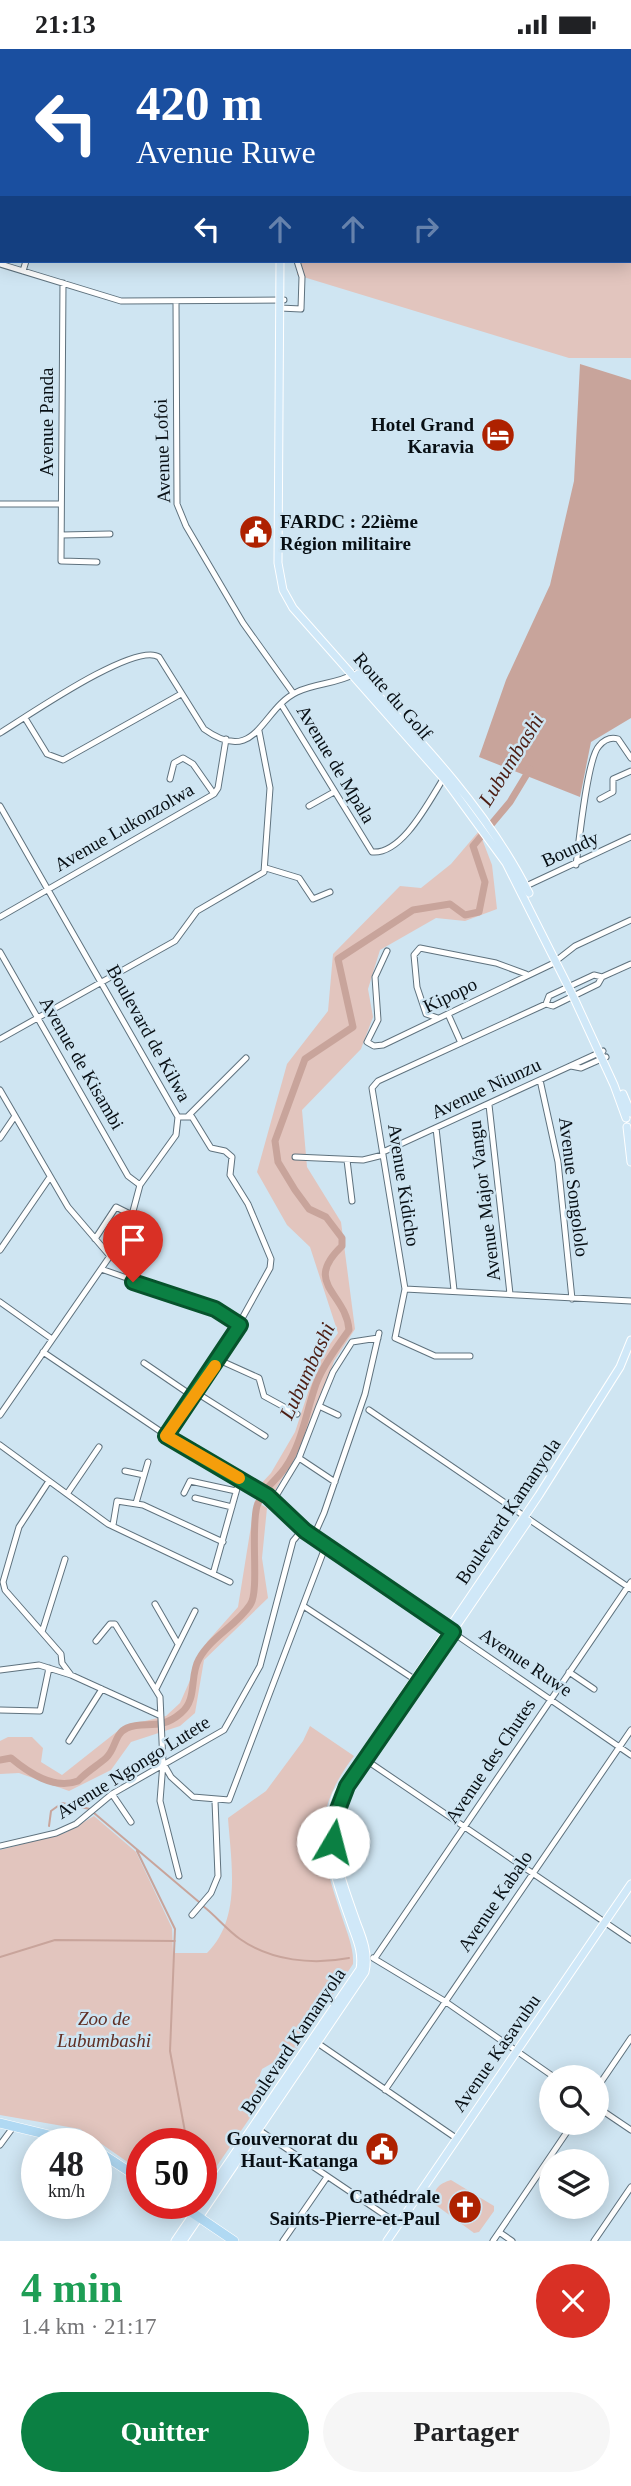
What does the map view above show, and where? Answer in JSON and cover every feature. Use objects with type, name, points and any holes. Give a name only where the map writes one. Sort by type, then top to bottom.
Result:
[{"type":"highway","points":[[0,2123],[22,2128]]},
{"type":"highway","points":[[201,2219],[234,2241]]},
{"type":"main road","name":"Route du Golf","points":[[282,263],[281,584],[293,608],[371,691],[445,776],[485,827],[523,887],[603,1055],[629,1120]]},
{"type":"main road","points":[[629,1120],[631,1162]]},
{"type":"main road","name":"Boulevard Kamanyola","points":[[362,1757],[569,1453],[629,1358],[631,1340]]},
{"type":"main road","name":"Boulevard Kamanyola","points":[[217,2187],[316,2042],[368,1958],[333,1871],[328,1844],[333,1802],[414,1679],[451,1630]]},
{"type":"main road","name":"Avenue Kasavubu","points":[[387,2241],[631,1884]]},
{"type":"main road","name":"Boulevard Kamanyola","points":[[175,2241],[194,2219]]},
{"type":"main road","name":"Boulevard Kamanyola","points":[[183,2241],[195,2219]]},
{"type":"street","points":[[23,271],[25,263]]},
{"type":"street","points":[[0,264],[121,301],[281,304],[301,309],[302,281],[298,263]]},
{"type":"street","name":"Avenue Panda","points":[[62,283],[61,561],[97,562]]},
{"type":"street","name":"Avenue Lofoi","points":[[176,301],[175,491],[180,514],[243,623],[293,693]]},
{"type":"street","points":[[0,504],[61,504]]},
{"type":"street","points":[[62,535],[110,534]]},
{"type":"street","points":[[0,733],[97,673],[149,654],[158,656],[204,729],[226,739],[245,741],[259,731],[293,693],[355,674]]},
{"type":"street","points":[[25,718],[47,754],[63,760],[181,694]]},
{"type":"street","name":"Avenue de Mpala","points":[[281,704],[368,849],[376,853],[407,834],[445,776]]},
{"type":"street","points":[[259,731],[270,788],[264,841],[266,868]]},
{"type":"street","name":"Avenue Lukonzolwa","points":[[0,917],[214,794],[218,788],[226,739]]},
{"type":"street","points":[[576,865],[584,806],[597,748],[607,740],[618,739],[631,758]]},
{"type":"street","points":[[170,779],[174,763],[183,758],[193,764],[214,794]]},
{"type":"street","points":[[600,799],[613,792],[613,779],[631,771]]},
{"type":"street","points":[[309,806],[334,792]]},
{"type":"street","name":"Boulevard de Kilwa","points":[[0,806],[178,1117],[176,1135],[140,1185],[134,1216],[110,1257],[0,1415]]},
{"type":"street","name":"Boundy","points":[[523,887],[576,865],[631,837]]},
{"type":"street","points":[[0,1039],[178,939],[195,912],[266,868],[299,877],[313,899],[330,892]]},
{"type":"street","name":"Kipopo","points":[[387,951],[375,977],[378,1020],[367,1042],[373,1046],[383,1045],[448,1014],[558,960],[591,938],[631,920]]},
{"type":"street","points":[[439,1018],[426,1014],[417,987],[414,955],[420,948],[496,963],[526,974]]},
{"type":"street","name":"Avenue de Kisambi","points":[[0,952],[128,1176],[140,1185]]},
{"type":"street","points":[[546,1004],[548,996],[596,975],[601,977],[631,964]]},
{"type":"street","points":[[448,1014],[461,1043],[546,1004],[551,1006],[599,984],[601,977]]},
{"type":"street","name":"Avenue Kidicho","points":[[461,1043],[373,1086],[405,1289],[396,1339],[435,1356],[470,1356]]},
{"type":"street","name":"Avenue Niunzu","points":[[295,1157],[363,1160],[383,1154],[571,1066],[603,1055]]},
{"type":"street","points":[[178,1117],[188,1116],[246,1058]]},
{"type":"street","name":"Avenue Songololo","points":[[540,1080],[557,1153],[572,1299]]},
{"type":"street","points":[[0,1090],[68,1207],[110,1257]]},
{"type":"street","name":"Avenue Major Vangu","points":[[489,1105],[510,1294]]},
{"type":"street","points":[[0,1138],[15,1116]]},
{"type":"street","points":[[166,1436],[219,1360],[270,1268],[269,1249],[230,1175],[232,1157],[225,1151],[211,1148],[198,1124],[188,1116]]},
{"type":"street","points":[[436,1129],[454,1290]]},
{"type":"street","points":[[347,1160],[352,1201]]},
{"type":"street","points":[[0,1250],[50,1177]]},
{"type":"street","points":[[95,1239],[116,1207],[134,1216]]},
{"type":"street","points":[[101,1269],[215,1309],[240,1325]]},
{"type":"street","points":[[405,1289],[631,1301]]},
{"type":"street","points":[[0,1303],[52,1339]]},
{"type":"street","name":"Avenue Ngongo Lutete","points":[[0,1846],[56,1833],[92,1812],[112,1794],[163,1762],[212,1737],[231,1722],[264,1654],[275,1601],[292,1544],[298,1535],[317,1529],[335,1482],[365,1394],[378,1336],[353,1341],[333,1372],[319,1405]]},
{"type":"street","points":[[43,1352],[166,1436],[240,1478],[213,1574]]},
{"type":"street","points":[[219,1360],[258,1378],[264,1396],[297,1414]]},
{"type":"street","points":[[144,1363],[265,1436]]},
{"type":"street","points":[[270,1499],[299,1458],[319,1405],[338,1415]]},
{"type":"street","points":[[369,1411],[630,1586]]},
{"type":"street","points":[[0,1445],[113,1525],[230,1582]]},
{"type":"street","points":[[67,1494],[99,1447]]},
{"type":"street","points":[[299,1458],[335,1482]]},
{"type":"street","points":[[136,1503],[148,1462]]},
{"type":"street","points":[[125,1471],[144,1475]]},
{"type":"street","name":"Avenue Ruwe","points":[[240,1478],[270,1499],[308,1533],[631,1755]]},
{"type":"street","points":[[49,1481],[19,1527],[3,1582],[5,1590],[61,1654],[61,1661],[71,1675]]},
{"type":"street","points":[[184,1493],[190,1481],[236,1491]]},
{"type":"street","points":[[195,1498],[232,1507]]},
{"type":"street","points":[[113,1525],[117,1501],[136,1503],[223,1542]]},
{"type":"street","points":[[192,1915],[211,1893],[218,1876],[221,1800],[233,1788],[305,1607],[307,1590],[326,1545]]},
{"type":"street","points":[[42,1632],[65,1559]]},
{"type":"street","name":"Avenue des Chutes","points":[[368,1958],[465,1828],[551,1698],[630,1586]]},
{"type":"street","points":[[155,1604],[178,1644]]},
{"type":"street","points":[[305,1607],[414,1679]]},
{"type":"street","points":[[156,1689],[195,1611]]},
{"type":"street","points":[[96,1641],[110,1624],[116,1624],[156,1689],[161,1703],[159,1716],[163,1762],[160,1801],[179,1876]]},
{"type":"street","points":[[0,1669],[30,1665],[49,1668],[71,1675],[159,1716]]},
{"type":"street","points":[[0,1710],[40,1711],[49,1668]]},
{"type":"street","points":[[569,1672],[594,1689]]},
{"type":"street","points":[[69,1741],[102,1689]]},
{"type":"street","name":"Avenue Kabalo","points":[[385,2090],[631,1730]]},
{"type":"street","points":[[362,1757],[631,1940]]},
{"type":"street","points":[[163,1762],[171,1777],[189,1795],[221,1800]]},
{"type":"street","points":[[112,1794],[131,1822]]},
{"type":"street","points":[[368,1958],[446,2002],[539,2067]]},
{"type":"street","points":[[609,2070],[631,2038]]},
{"type":"street","points":[[316,2042],[456,2138]]},
{"type":"street","points":[[609,2115],[631,2130]]},
{"type":"street","points":[[0,2145],[14,2126]]},
{"type":"street","points":[[257,2128],[398,2224]]},
{"type":"street","points":[[493,2241],[565,2135]]},
{"type":"street","points":[[283,2241],[327,2177]]},
{"type":"street","points":[[594,2241],[631,2187]]},
{"type":"street","points":[[499,2232],[512,2241]]},
{"type":"green space","points":[[298,263],[631,263],[631,358],[569,358],[297,275]]},
{"type":"green space","points":[[479,831],[492,865],[497,909],[465,921],[436,918],[380,950],[368,989],[373,1017],[361,1049],[302,1110],[307,1167],[341,1222],[355,1329],[334,1361],[309,1435],[272,1495],[259,1486],[271,1473],[295,1432],[319,1359],[338,1333],[310,1247],[287,1225],[257,1172],[287,1064],[328,1011],[333,954],[400,886],[421,888],[451,864]]},
{"type":"green space","points":[[255,1501],[267,1508],[262,1558],[268,1598],[204,1660],[195,1713],[180,1726],[131,1742],[111,1770],[69,1791],[19,1773],[0,1774],[0,1741],[8,1737],[32,1737],[43,1748],[41,1762],[62,1775],[124,1726],[166,1716],[180,1703],[207,1642],[238,1607]]},
{"type":"green space","name":"Zoo de Lubumbashi","points":[[310,1726],[354,1756],[330,1797],[323,1834],[328,1872],[350,1941],[353,1964],[286,2066],[276,2061],[262,2069],[259,2077],[267,2093],[217,2166],[217,2128],[126,2128],[126,2161],[112,2151],[112,2128],[74,2128],[0,2115],[0,1850],[65,1833],[94,1816],[136,1852],[172,1928],[173,1953],[207,1953],[218,1939],[230,1907],[232,1871],[228,1818],[266,1791],[303,1741]]},
{"type":"green space","points":[[451,2180],[494,2206],[494,2211],[479,2232],[474,2233],[433,2203],[438,2188]]},
{"type":"water","points":[[580,364],[631,380],[631,718],[591,742],[580,797],[479,757],[506,680],[550,585],[574,481]]},
{"type":"waterway","name":"Lubumbashi","points":[[0,1760],[11,1758],[51,1782],[78,1781],[106,1758],[117,1738],[127,1728],[159,1724],[181,1713],[190,1701],[194,1673],[204,1651],[250,1605],[254,1587],[254,1530],[257,1506],[262,1494],[291,1459],[319,1377],[349,1330],[346,1317],[326,1279],[326,1270],[342,1246],[342,1238],[326,1217],[309,1209],[295,1190],[278,1162],[275,1141],[305,1059],[353,1027],[338,959],[413,910],[450,904],[465,915],[479,912],[485,882],[473,846],[510,802],[530,769]]},
{"type":"waterway","points":[[49,1826],[51,1811],[62,1803],[90,1809]]},
{"type":"waterway","points":[[94,1813],[199,1902]]},
{"type":"waterway","points":[[137,1851],[175,1929],[170,2051],[184,2128]]},
{"type":"waterway","points":[[203,1906],[240,1939],[279,1957],[307,1961],[349,1958]]},
{"type":"waterway","points":[[0,1957],[55,1940],[175,1941]]},
{"type":"slow traffic","points":[[215,1366],[166,1436],[239,1478]]},
{"type":"place","name":"Hotel Grand Karavia","points":[[498,435]]},
{"type":"place","name":"FARDC : 22ième Région militaire","points":[[256,532]]},
{"type":"place","name":"Gouvernorat du Haut-Katanga","points":[[382,2149]]},
{"type":"place","name":"Cathédrale Saints-Pierre-et-Paul","points":[[465,2207]]},
{"type":"route","points":[[133,1282],[215,1309],[240,1325],[166,1436],[268,1496],[305,1531],[453,1632],[347,1786],[337,1812],[333,1842]]}]
